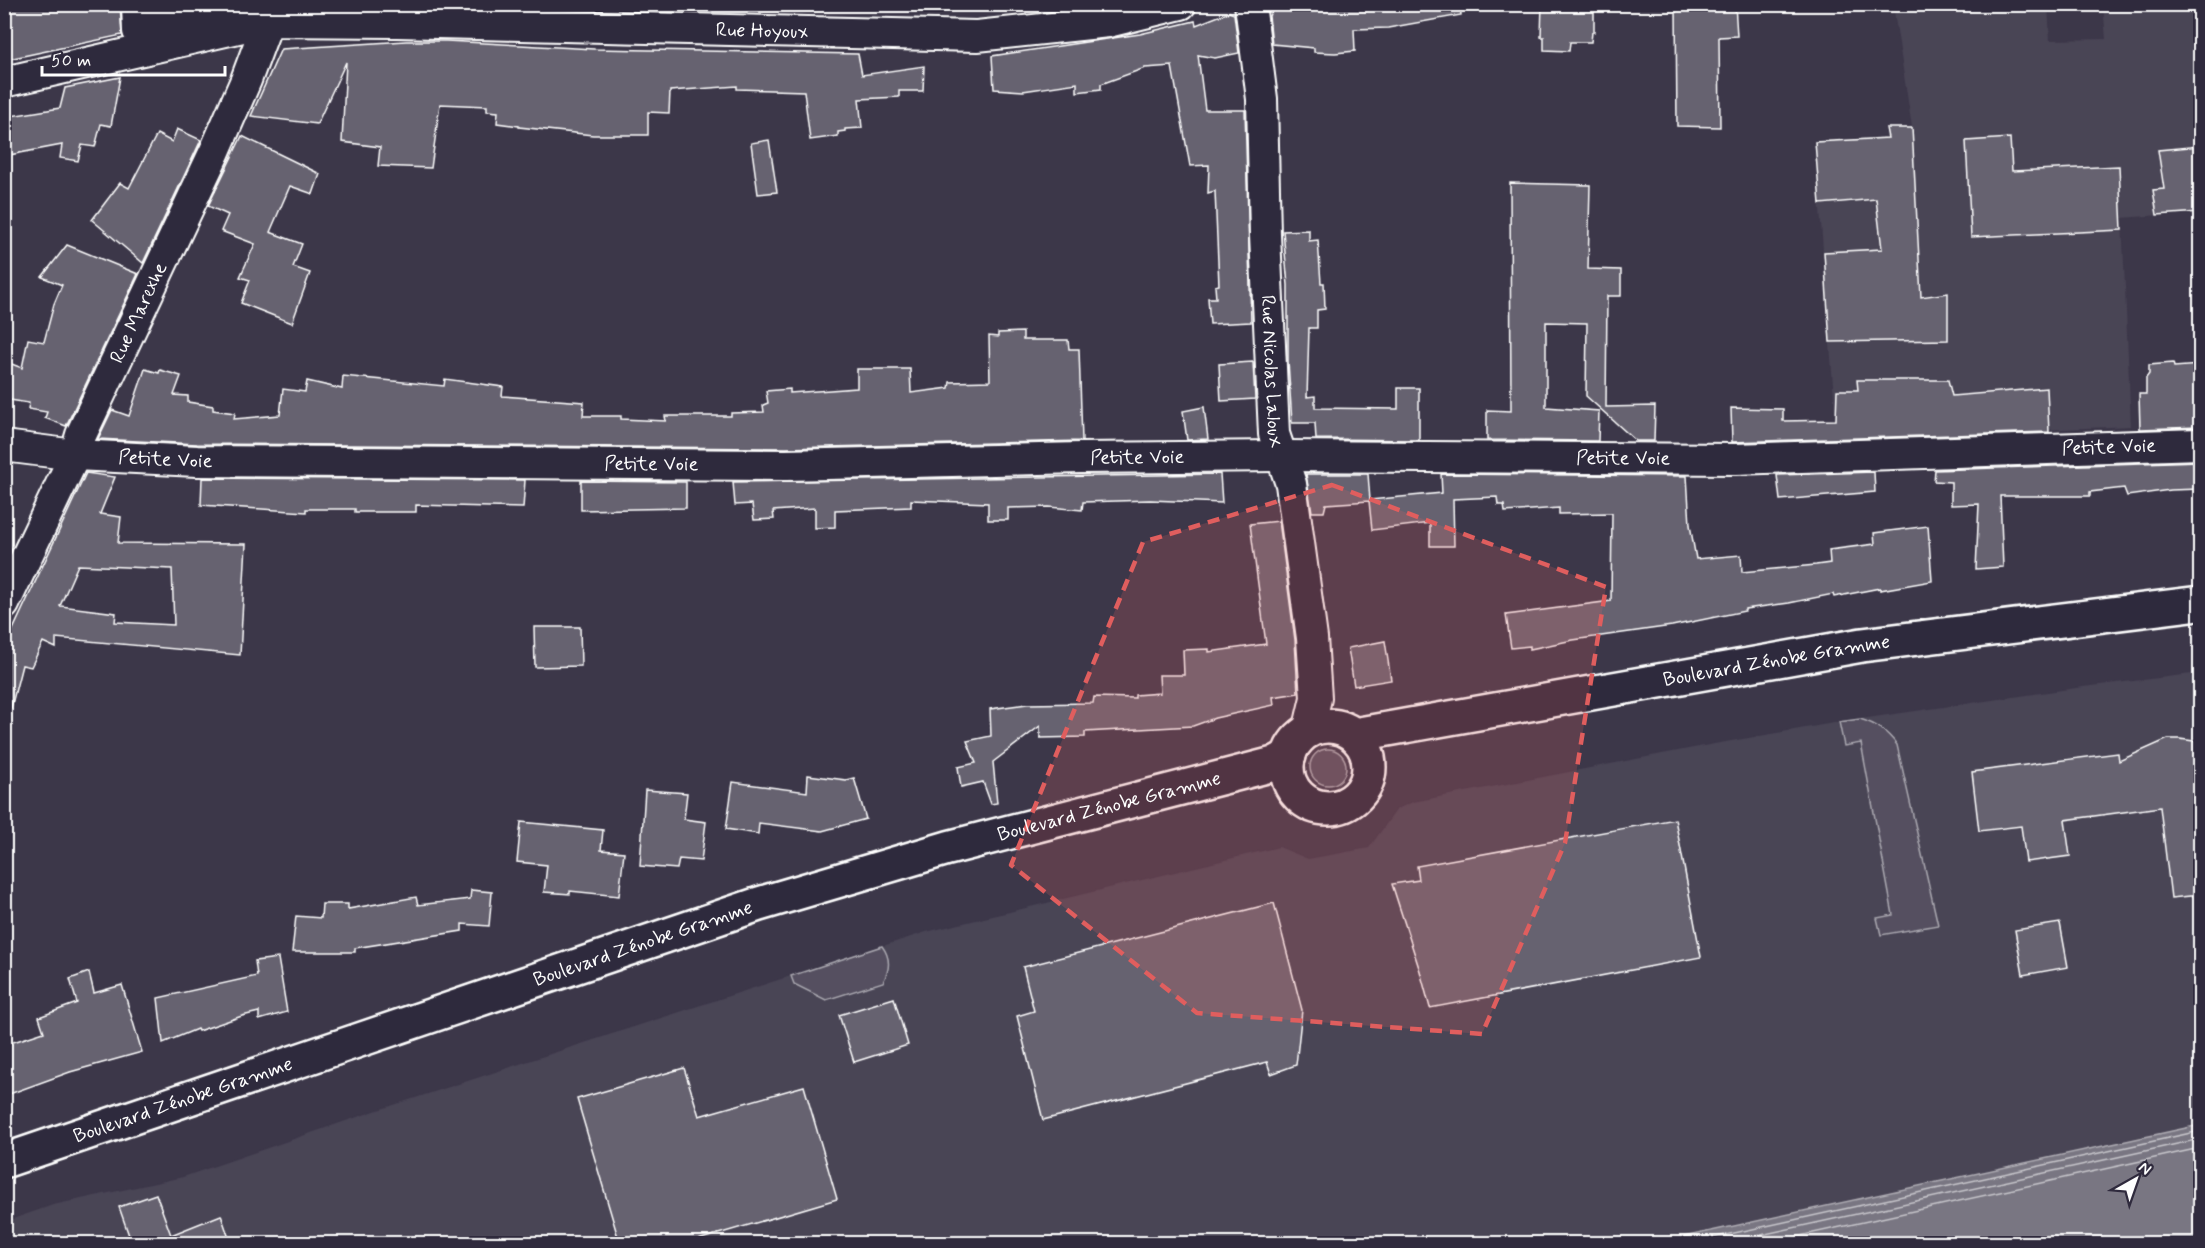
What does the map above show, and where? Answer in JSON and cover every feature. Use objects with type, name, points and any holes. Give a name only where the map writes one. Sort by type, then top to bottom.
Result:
[{"type":"main road","name":"Boulevard Zénobe Gramme","points":[[4,1161],[759,904],[948,848],[1274,764],[1317,728],[1335,727],[1354,735],[1850,647],[2200,603]]},
{"type":"main road","points":[[1298,744],[1288,777],[1294,790],[1300,797],[1315,806],[1329,808],[1342,806],[1354,799],[1365,784],[1369,768],[1367,754],[1354,735]]},
{"type":"street","points":[[137,4],[138,31],[174,18],[244,4]]},
{"type":"street","name":"Rue Hoyoux","points":[[4,82],[271,13],[397,22],[977,36],[1108,22],[1181,4]]},
{"type":"street","name":"Rue Nicolas Laloux","points":[[1250,4],[1262,99],[1265,235],[1274,434],[1292,484],[1312,638],[1316,698],[1314,712],[1298,744]]},
{"type":"street","name":"Rue Marexhe","points":[[4,604],[215,151],[271,13]]},
{"type":"street","name":"Petite Voie","points":[[4,446],[75,455],[197,461],[762,465],[1282,456],[1736,459],[2200,444]]},
{"type":"highlighted area","points":[[1332,485],[1606,587],[1565,843],[1482,1034],[1197,1013],[1011,865],[1143,542]]},
{"type":"shaded area","points":[[1893,5],[2048,5],[2050,40],[2106,39],[2103,5],[2200,5],[2200,212],[2122,218],[2131,426],[1837,439],[1815,142],[1887,138],[1886,128],[1912,127]]},
{"type":"shaded area","points":[[2200,673],[2200,1125],[1656,1244],[5,1244],[4,1222],[53,1205],[183,1177],[372,1112],[926,932],[1279,847],[1308,859],[1369,848],[1397,809],[1413,802],[1839,722],[2083,687]]},
{"type":"shaded area","points":[[1860,719],[1881,729],[1897,745],[1938,925],[1881,935],[1877,918],[1893,915],[1861,743],[1844,746],[1839,722]]},
{"type":"shaded area","points":[[1328,749],[1341,754],[1346,767],[1341,780],[1328,785],[1315,780],[1310,767],[1315,754]]},
{"type":"shaded area","points":[[882,946],[887,955],[888,964],[883,982],[826,1000],[794,984],[791,976]]},
{"type":"water","points":[[2200,1125],[2200,1243],[1656,1243]]},
{"type":"building","points":[[4,4],[120,4],[122,35],[4,60]]},
{"type":"building","points":[[1275,4],[1460,4],[1461,15],[1388,28],[1354,29],[1355,51],[1314,52],[1314,48],[1272,44],[1269,16]]},
{"type":"building","points":[[1542,4],[1594,4],[1594,32],[1592,32],[1591,42],[1570,42],[1569,51],[1544,50],[1544,37],[1541,37]]},
{"type":"building","points":[[1676,4],[1735,4],[1737,36],[1719,37],[1720,127],[1677,126]]},
{"type":"building","points":[[1229,12],[1234,14],[1239,53],[1215,58],[1198,55],[1205,110],[1245,110],[1251,322],[1210,324],[1208,298],[1216,298],[1215,286],[1219,285],[1215,191],[1208,193],[1209,165],[1190,166],[1172,66],[1145,68],[1101,84],[1101,89],[1077,92],[1077,83],[1023,91],[994,89],[992,56],[1140,34],[1195,21],[1196,25]]},
{"type":"building","points":[[406,41],[594,49],[858,54],[862,75],[924,66],[923,91],[899,91],[899,97],[859,99],[862,128],[845,129],[845,131],[838,132],[838,136],[810,140],[804,91],[737,89],[737,86],[670,91],[669,113],[648,112],[648,135],[593,135],[519,127],[497,123],[498,112],[487,111],[487,106],[440,104],[431,168],[378,166],[380,147],[342,142],[346,62],[317,124],[251,116],[281,49]]},
{"type":"building","points":[[120,77],[111,126],[101,124],[95,147],[82,145],[78,161],[60,158],[62,145],[9,155],[4,117],[60,108],[65,88]]},
{"type":"building","points":[[1886,128],[1912,128],[1921,297],[1948,293],[1948,340],[1830,342],[1824,252],[1882,249],[1876,199],[1820,204],[1815,142],[1888,138]]},
{"type":"building","points":[[177,129],[201,140],[143,263],[92,220],[120,183],[129,188],[157,134],[172,142]]},
{"type":"building","points":[[242,136],[320,174],[313,194],[290,186],[270,232],[302,244],[293,267],[310,273],[292,323],[241,303],[250,280],[240,277],[255,244],[221,231],[228,215],[208,206]]},
{"type":"building","points":[[2010,138],[2012,171],[2119,166],[2122,230],[1971,237],[1966,141]]},
{"type":"building","points":[[769,140],[777,192],[758,194],[751,143]]},
{"type":"building","points":[[2200,146],[2200,212],[2157,215],[2153,190],[2164,189],[2158,150]]},
{"type":"building","points":[[1510,183],[1590,185],[1588,269],[1621,270],[1621,296],[1607,296],[1606,407],[1655,406],[1654,441],[1636,441],[1586,396],[1587,323],[1546,322],[1546,407],[1599,411],[1598,441],[1487,440],[1487,410],[1511,411]]},
{"type":"building","points":[[1309,230],[1309,241],[1318,240],[1325,309],[1317,310],[1317,328],[1309,328],[1307,397],[1315,396],[1315,408],[1398,409],[1398,388],[1419,388],[1419,440],[1316,439],[1315,423],[1292,423],[1288,361],[1288,285],[1283,231]]},
{"type":"building","points":[[67,245],[138,274],[66,426],[45,418],[47,412],[28,409],[29,403],[4,399],[4,387],[9,363],[22,368],[28,339],[44,342],[54,304],[62,285],[42,277]]},
{"type":"building","points":[[1023,332],[1023,340],[1068,340],[1069,349],[1079,349],[1082,441],[786,448],[197,444],[98,439],[112,410],[129,416],[145,369],[159,373],[160,370],[181,376],[174,395],[188,396],[188,402],[213,406],[213,410],[235,413],[234,419],[280,415],[283,389],[305,392],[307,381],[342,389],[343,376],[444,386],[445,379],[503,387],[502,396],[584,402],[583,416],[621,416],[621,419],[666,421],[665,416],[731,416],[731,413],[764,412],[763,405],[768,403],[766,391],[790,389],[790,393],[857,388],[857,369],[910,369],[911,393],[949,388],[950,382],[990,381],[989,336],[998,337],[998,333]]},
{"type":"building","points":[[1253,362],[1255,399],[1221,401],[1219,364]]},
{"type":"building","points":[[2173,363],[2174,367],[2200,365],[2200,427],[2140,429],[2139,394],[2146,394],[2149,365]]},
{"type":"building","points":[[1857,380],[1948,380],[1952,396],[2047,388],[2049,432],[1732,442],[1731,408],[1783,409],[1783,421],[1836,420],[1837,390],[1858,390]]},
{"type":"building","points":[[1204,407],[1208,439],[1187,440],[1183,411]]},
{"type":"building","points":[[2200,461],[2200,489],[2170,490],[2127,496],[2124,488],[2090,492],[2090,496],[2000,496],[2003,567],[1976,569],[1979,504],[1951,505],[1951,482],[1934,481],[1935,470]]},
{"type":"building","points":[[1874,472],[1875,492],[1780,500],[1777,475]]},
{"type":"building","points":[[86,473],[115,477],[100,514],[121,517],[118,543],[246,544],[240,655],[56,638],[56,648],[43,642],[31,667],[22,665],[11,708],[4,707],[4,649]],"holes":[[[78,565],[172,569],[174,625],[115,622],[116,613],[60,606]]]},
{"type":"building","points":[[1220,474],[1222,503],[1150,500],[1083,502],[1082,510],[1049,507],[1008,508],[1008,520],[988,520],[988,503],[911,500],[911,507],[835,510],[835,527],[815,528],[815,508],[773,511],[774,519],[754,520],[752,504],[735,505],[733,482]]},
{"type":"building","points":[[1306,474],[1368,474],[1370,500],[1442,493],[1441,474],[1687,476],[1690,525],[1696,559],[1741,555],[1742,572],[1816,565],[1830,563],[1829,550],[1875,544],[1874,533],[1928,526],[1932,581],[1834,597],[1833,594],[1745,609],[1745,611],[1672,626],[1573,640],[1530,649],[1530,646],[1511,648],[1506,615],[1611,601],[1612,513],[1559,514],[1559,508],[1505,512],[1504,505],[1498,505],[1497,497],[1453,499],[1454,546],[1430,546],[1430,523],[1372,530],[1369,501],[1326,504],[1324,512],[1312,512]]},
{"type":"building","points":[[202,478],[525,480],[523,508],[416,505],[416,512],[306,509],[306,512],[201,505]]},
{"type":"building","points":[[581,481],[686,482],[686,508],[581,510]]},
{"type":"building","points":[[1279,521],[1295,640],[1298,693],[1273,697],[1274,705],[1215,718],[1193,726],[1085,732],[1085,737],[1040,738],[1040,726],[993,762],[997,803],[991,804],[983,782],[961,787],[958,767],[976,763],[967,741],[991,736],[990,709],[1027,704],[1093,703],[1094,697],[1135,698],[1135,695],[1160,693],[1159,675],[1184,675],[1183,650],[1209,649],[1209,652],[1266,644],[1250,524]]},
{"type":"building","points":[[534,627],[580,627],[581,666],[535,667]]},
{"type":"building","points":[[1385,641],[1391,680],[1354,686],[1348,648]]},
{"type":"building","points":[[2168,739],[2200,742],[2200,895],[2171,898],[2160,807],[2065,820],[2070,856],[2026,862],[2021,826],[1979,831],[1972,772],[2118,753],[2119,761]]},
{"type":"building","points":[[808,775],[846,780],[854,778],[866,819],[822,831],[759,823],[758,834],[726,829],[733,782],[807,792]]},
{"type":"building","points":[[645,790],[687,793],[684,819],[706,822],[701,861],[679,859],[677,869],[640,866]]},
{"type":"building","points":[[1675,819],[1701,957],[1430,1008],[1392,884],[1419,880],[1417,866]]},
{"type":"building","points":[[521,822],[603,830],[601,850],[624,852],[619,896],[570,891],[570,894],[544,892],[547,865],[517,862]]},
{"type":"building","points":[[471,890],[492,892],[489,926],[462,924],[462,931],[355,948],[355,952],[292,952],[296,916],[321,918],[322,904],[348,904],[348,909],[416,897],[418,905],[470,899]]},
{"type":"building","points":[[1274,903],[1302,1010],[1296,1065],[1271,1074],[1267,1062],[1043,1120],[1017,1016],[1034,1011],[1023,967]]},
{"type":"building","points":[[2060,923],[2068,967],[2023,975],[2015,930]]},
{"type":"building","points":[[278,958],[287,1012],[259,1020],[259,1012],[242,1016],[198,1031],[197,1029],[163,1043],[158,998],[257,976],[255,961]]},
{"type":"building","points":[[89,972],[94,993],[122,985],[142,1052],[70,1072],[4,1096],[4,1045],[44,1032],[39,1017],[77,1003],[70,979]]},
{"type":"building","points":[[894,998],[908,1045],[854,1062],[839,1015]]},
{"type":"building","points":[[684,1068],[699,1116],[804,1086],[837,1199],[684,1244],[620,1244],[577,1099]]},
{"type":"building","points":[[156,1194],[171,1235],[221,1215],[231,1244],[132,1244],[119,1207]]}]
